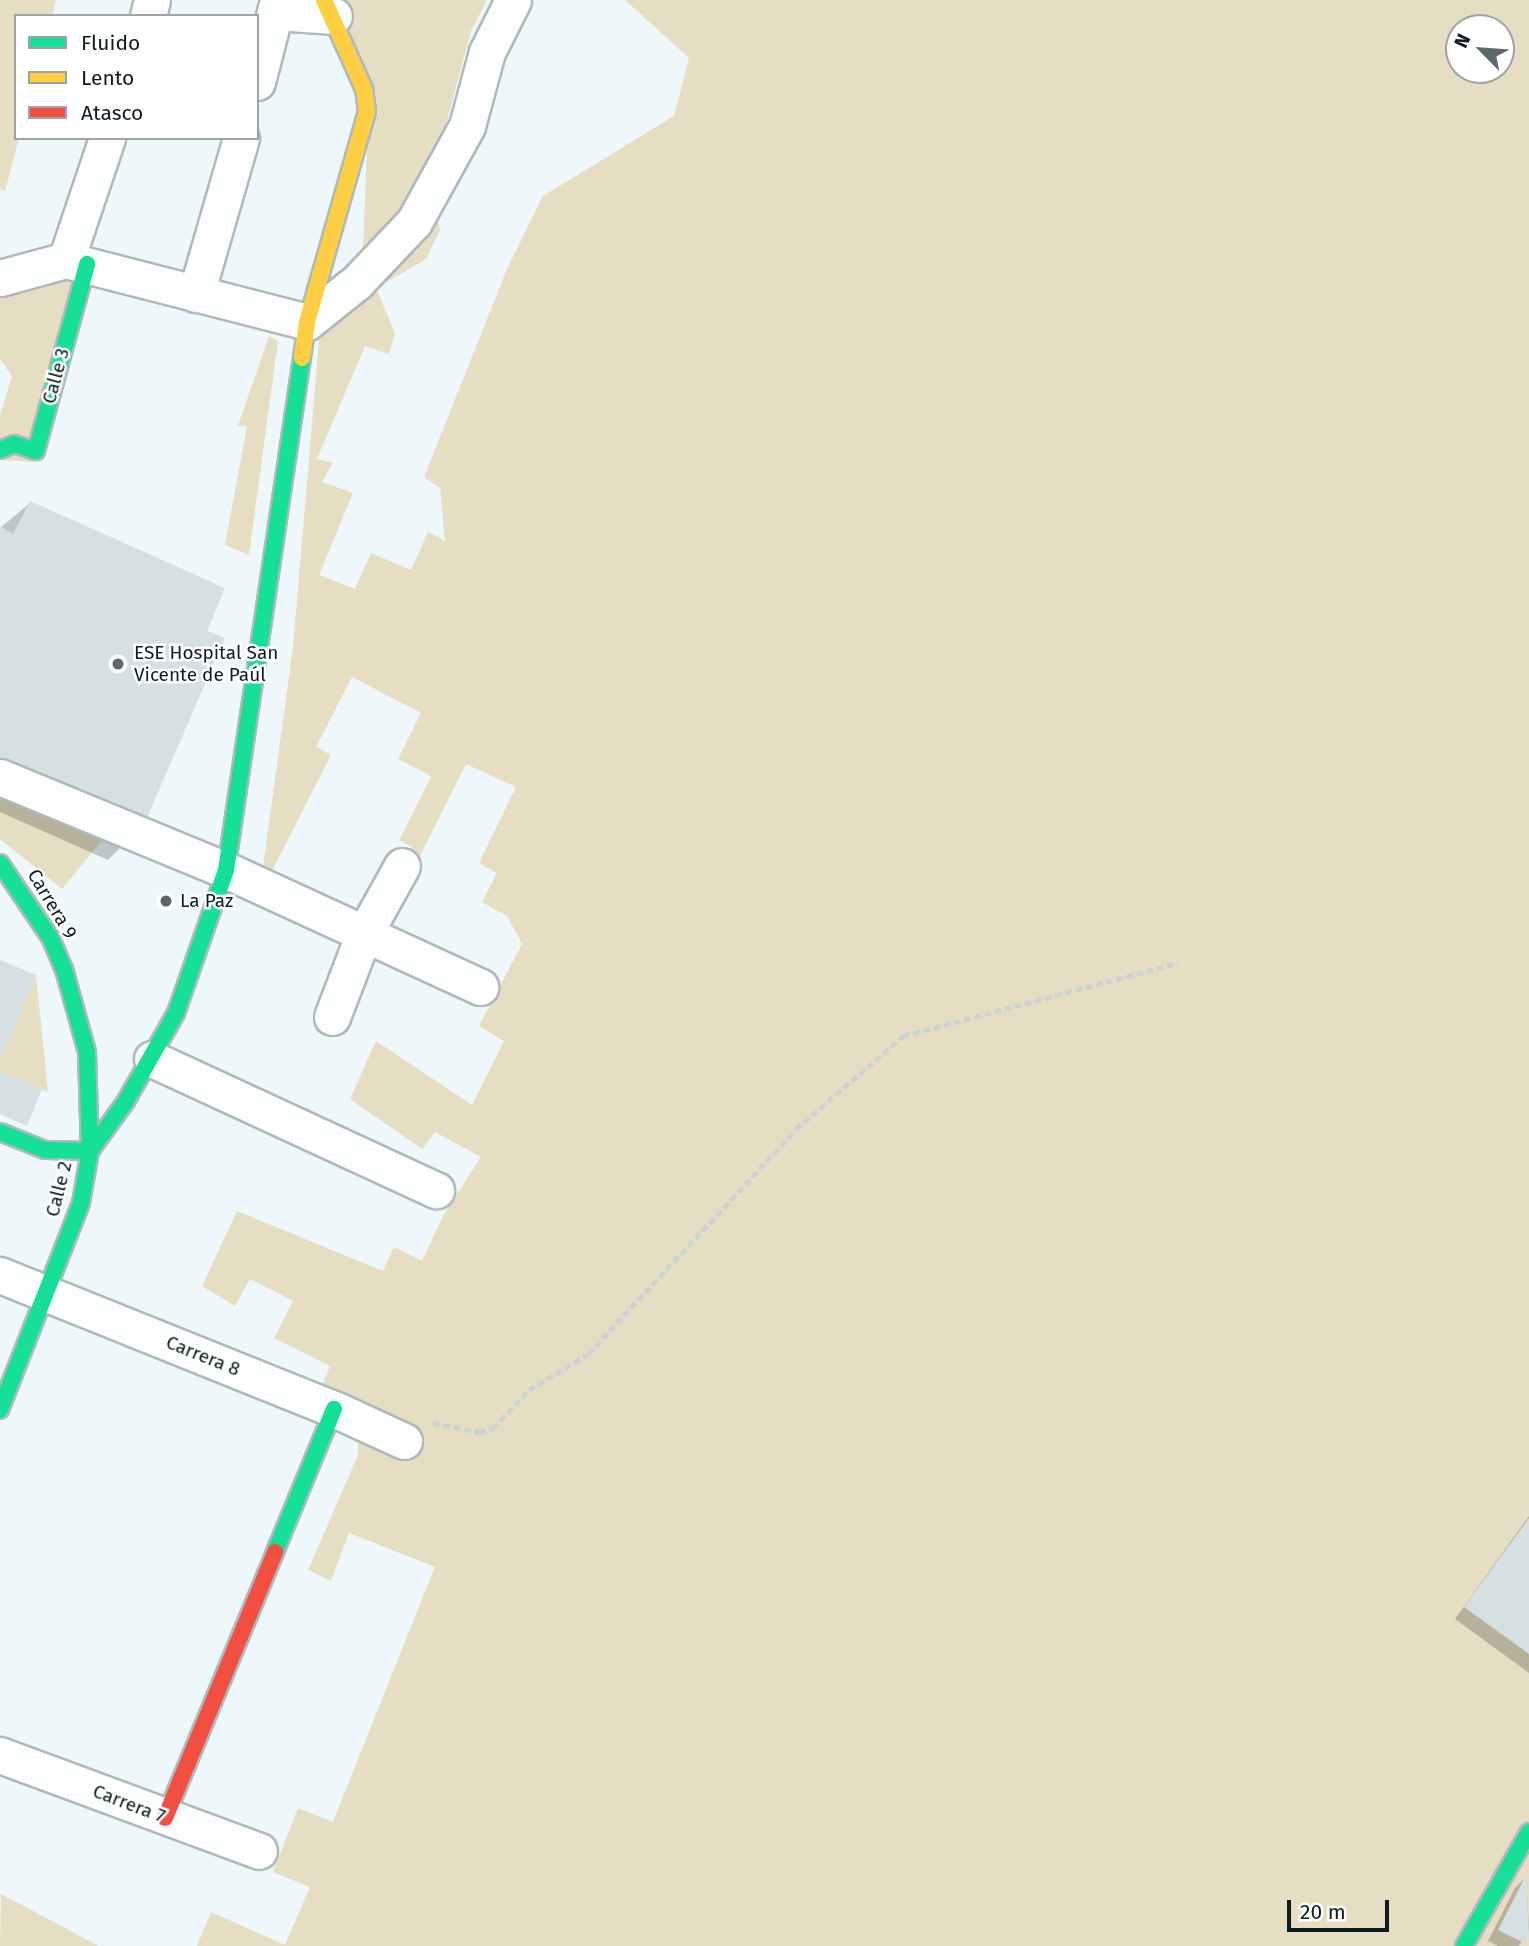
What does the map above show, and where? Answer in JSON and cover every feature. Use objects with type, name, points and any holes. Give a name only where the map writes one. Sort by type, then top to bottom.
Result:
[{"type":"main road","points":[[0,1132],[45,1150],[90,1151],[152,1059],[176,1013],[226,870],[307,322],[367,112],[364,89],[329,8]]},
{"type":"main road","name":"Calle 3","points":[[0,450],[14,444],[36,451],[76,262]]},
{"type":"main road","name":"Carrera 9","points":[[0,863],[51,939],[64,969]]},
{"type":"main road","name":"Calle 2","points":[[0,1410],[81,1203],[90,1151],[87,1052],[64,969]]},
{"type":"main road","points":[[165,1818],[334,1409]]},
{"type":"main road","points":[[1464,1946],[1529,1832]]},
{"type":"street","points":[[0,278],[76,262],[307,322],[357,282],[414,222],[467,126],[487,52],[513,0]]},
{"type":"street","points":[[259,74],[276,6],[329,8]]},
{"type":"street","name":"Calle 3","points":[[76,262],[106,140]]},
{"type":"street","points":[[196,293],[240,140]]},
{"type":"street","points":[[0,777],[226,870],[363,936],[480,987]]},
{"type":"street","points":[[332,1017],[363,936],[402,866]]},
{"type":"street","points":[[152,1059],[436,1190]]},
{"type":"street","name":"Carrera 8","points":[[0,1276],[334,1409],[404,1441]]},
{"type":"street","name":"Carrera 7","points":[[0,1755],[259,1851]]},
{"type":"path","points":[[404,1441],[431,1423],[479,1432],[494,1428],[529,1390],[588,1354],[796,1129],[903,1036],[1178,963]]},
{"type":"shaded area","points":[[0,0],[56,0],[52,14],[14,14],[14,140],[18,140],[5,191],[0,189]]},
{"type":"shaded area","points":[[332,0],[487,0],[471,31],[441,143],[412,195],[363,248],[368,127]]},
{"type":"shaded area","points":[[625,0],[1529,0],[1529,1946],[197,1946],[211,1912],[285,1945],[310,1887],[273,1872],[298,1808],[333,1822],[435,1567],[349,1533],[331,1581],[308,1570],[358,1455],[358,1427],[314,1405],[330,1366],[274,1338],[293,1301],[250,1279],[235,1306],[202,1286],[237,1211],[383,1271],[394,1247],[422,1261],[443,1216],[481,1157],[435,1132],[422,1149],[350,1099],[376,1041],[472,1105],[504,1041],[479,1026],[522,944],[507,916],[482,902],[497,873],[479,863],[516,787],[466,764],[414,868],[405,863],[412,847],[399,840],[431,776],[398,759],[421,713],[352,677],[316,747],[331,755],[272,871],[263,867],[293,647],[320,329],[437,216],[440,230],[426,259],[376,288],[395,333],[389,354],[365,346],[317,459],[333,463],[322,482],[353,493],[319,575],[355,589],[371,553],[411,570],[428,532],[445,541],[440,488],[424,477],[507,269],[543,196],[674,116],[689,58]]},
{"type":"shaded area","points":[[53,275],[80,282],[34,462],[0,460],[0,415],[12,376],[0,359],[0,290]]},
{"type":"shaded area","points":[[269,336],[278,341],[249,555],[225,545],[247,426],[238,426]]},
{"type":"shaded area","points":[[0,786],[109,832],[62,889],[0,839]]},
{"type":"shaded area","points":[[36,975],[48,1092],[0,1072],[0,1061]]},
{"type":"shaded area","points":[[1,1894],[99,1946],[0,1946]]},
{"type":"building","name":"ESE Hospital San Vicente de Paúl","points":[[30,501],[225,588],[207,631],[225,638],[142,829],[0,766],[0,526],[13,534]]},
{"type":"building","points":[[0,960],[36,975],[0,1061]]},
{"type":"building","points":[[0,1072],[42,1089],[27,1126],[0,1114]]},
{"type":"building","points":[[1529,1518],[1529,1654],[1464,1607]]},
{"type":"building","points":[[1526,1875],[1529,1934],[1524,1943],[1498,1930]]},
{"type":"traffic: fast","points":[[0,450],[14,444],[36,451],[87,264]]},
{"type":"traffic: fast","points":[[0,1132],[45,1150],[90,1151],[126,1101],[176,1013],[226,870],[302,358]]},
{"type":"traffic: fast","points":[[0,863],[51,939],[64,969],[87,1052],[90,1151],[81,1203],[0,1410]]},
{"type":"traffic: fast","points":[[275,1552],[334,1409]]},
{"type":"traffic: fast","points":[[1464,1946],[1529,1832]]},
{"type":"traffic: slow","points":[[302,358],[307,322],[367,112],[364,89],[324,0]]},
{"type":"traffic: jam","points":[[165,1818],[275,1552]]},
{"type":"place","name":"ESE Hospital San Vicente de Paúl","points":[[118,664]]},
{"type":"place","name":"La Paz","points":[[166,901]]}]
